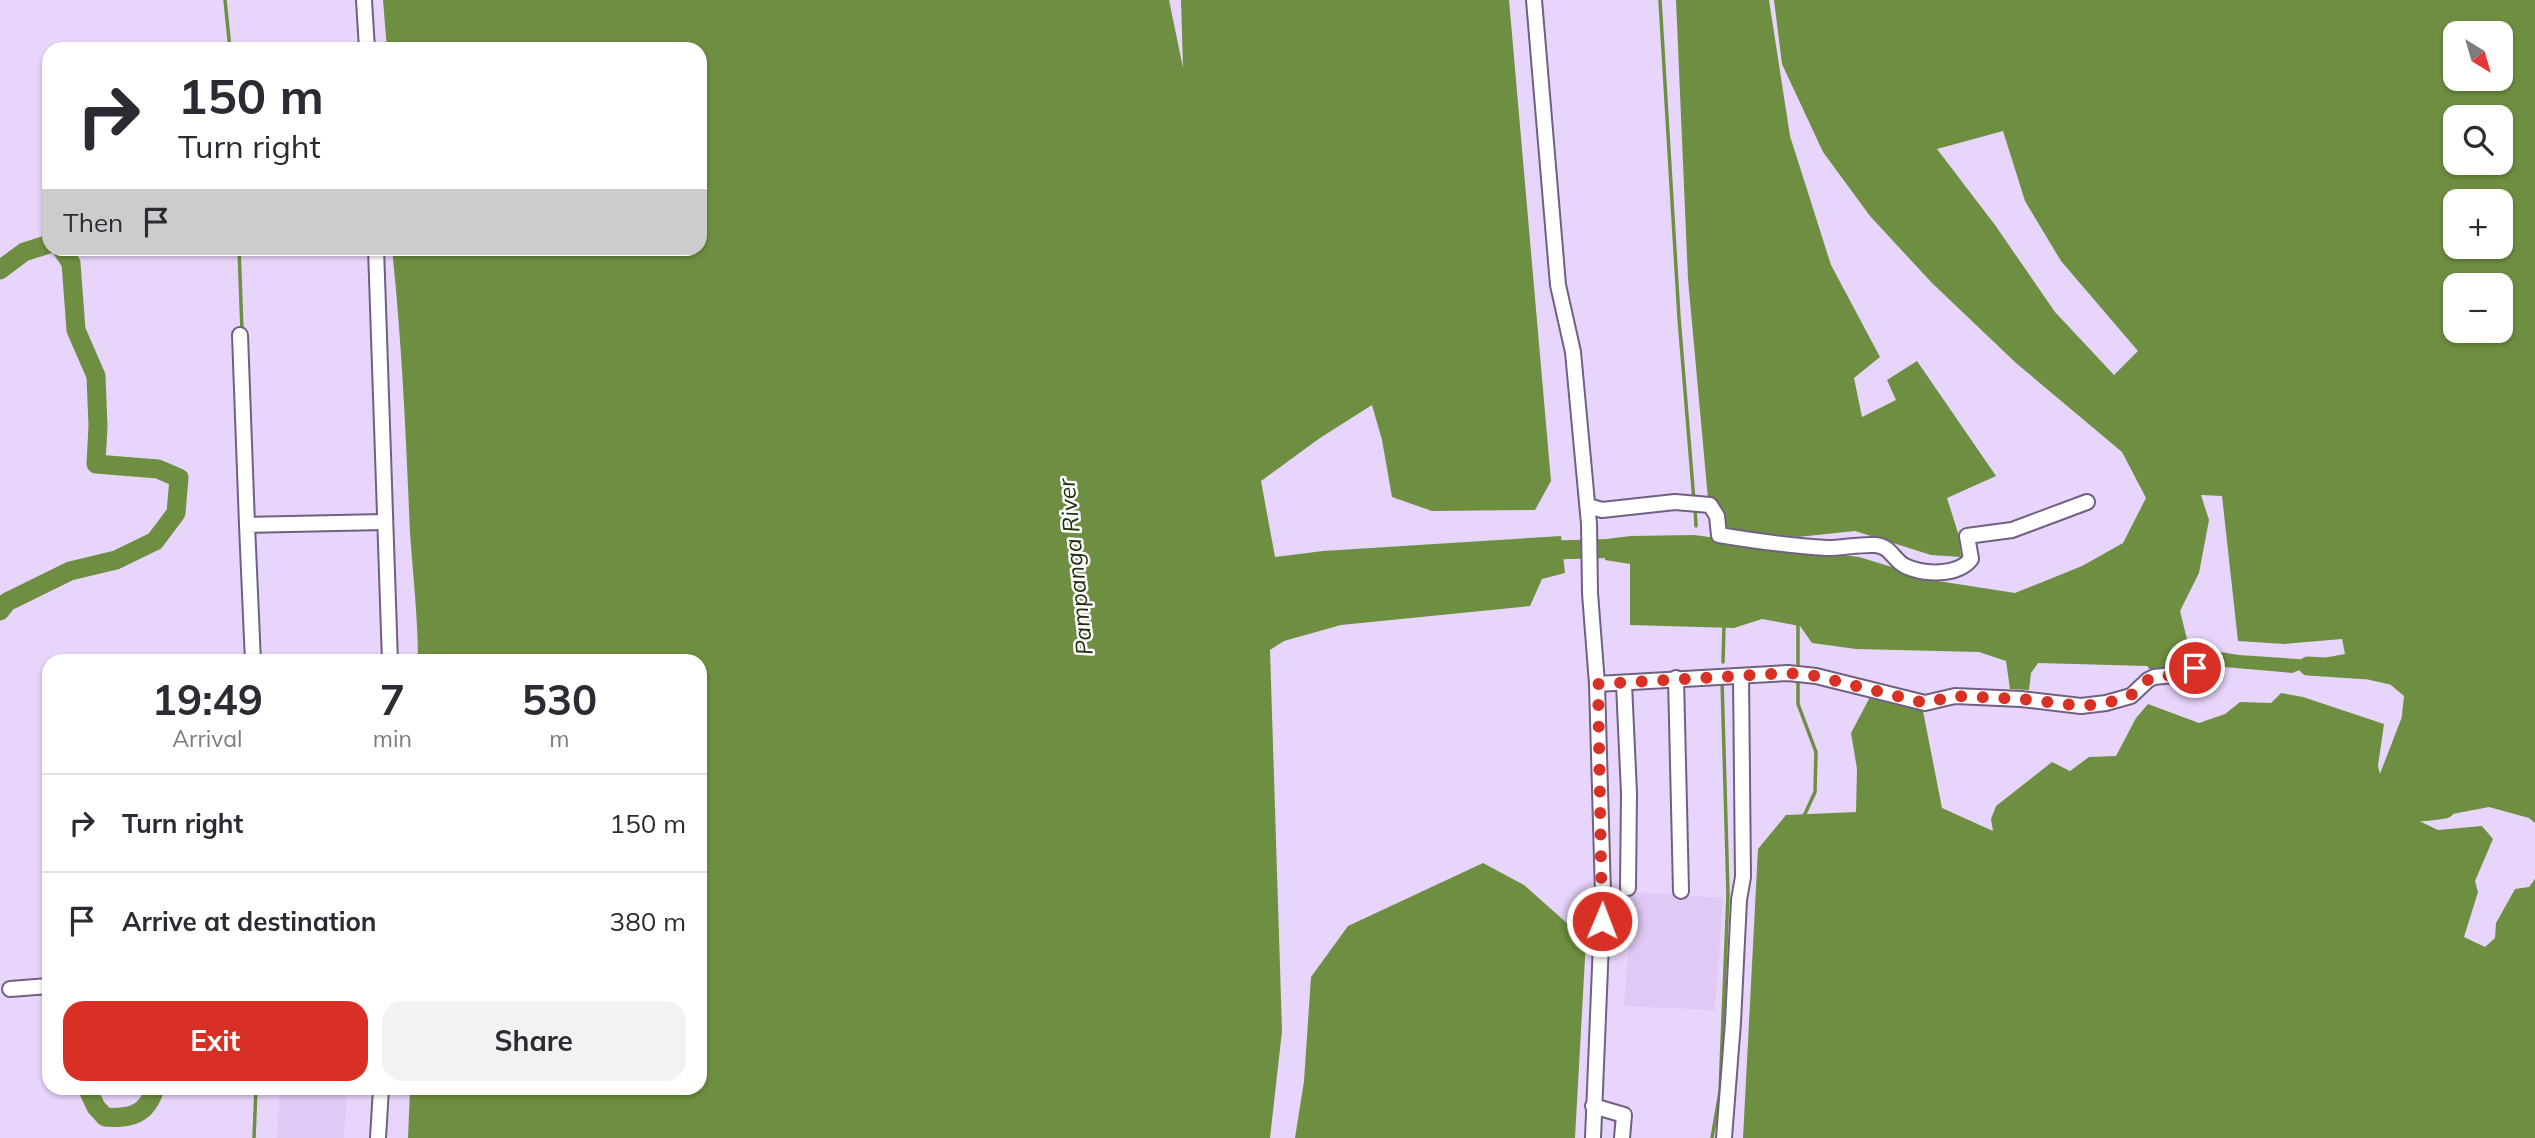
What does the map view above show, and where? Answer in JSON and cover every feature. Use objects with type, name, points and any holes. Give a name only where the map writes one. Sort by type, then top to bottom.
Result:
[{"type":"street","points":[[364,0],[367,42]]},
{"type":"street","points":[[1534,0],[1559,285],[1573,352],[1588,506],[1590,593],[1598,684],[1603,894],[1592,1138]]},
{"type":"street","points":[[376,256],[390,654]]},
{"type":"street","points":[[240,335],[254,524],[253,654]]},
{"type":"street","points":[[1588,506],[1602,510],[1675,502],[1710,505],[1717,516],[1719,535],[1829,548],[1878,545],[1889,548],[1903,565],[1915,569],[1951,571],[1965,566],[1971,559],[1967,536],[2012,530],[2087,502]]},
{"type":"street","points":[[254,524],[385,522]]},
{"type":"street","points":[[1598,684],[1788,673],[1816,676],[1925,703],[1955,696],[2021,699],[2081,706],[2130,696],[2148,680],[2191,673],[2196,663]]},
{"type":"street","points":[[1724,1138],[1739,900],[1744,877],[1741,676]]},
{"type":"street","points":[[1676,678],[1681,891]]},
{"type":"street","points":[[1624,684],[1629,793],[1628,888]]},
{"type":"street","points":[[10,989],[42,987]]},
{"type":"street","points":[[378,1138],[381,1095]]},
{"type":"street","points":[[1593,1106],[1624,1115],[1622,1138]]},
{"type":"shaded area","points":[[1633,892],[1723,898],[1715,1010],[1624,1006]]},
{"type":"shaded area","points":[[280,1095],[347,1095],[344,1138],[277,1138]]},
{"type":"water","name":"Pampanga River","points":[[383,0],[1169,0],[1183,68],[1181,0],[1509,0],[1551,481],[1535,510],[1432,511],[1392,497],[1382,440],[1372,405],[1320,438],[1261,481],[1275,557],[1323,551],[1561,536],[1565,573],[1542,579],[1530,606],[1341,625],[1284,641],[1270,650],[1282,1031],[1270,1138],[408,1138],[410,1095],[707,1095],[707,654],[418,654],[401,355],[393,256],[707,256],[707,42],[386,42]]},
{"type":"water","points":[[1676,0],[1769,0],[1790,136],[1831,265],[1880,357],[1854,378],[1862,417],[1896,400],[1887,380],[1917,361],[1996,476],[1947,498],[1959,536],[1961,557],[1931,555],[1855,531],[1798,537],[1725,529],[1723,511],[1708,499],[1688,279]]},
{"type":"water","points":[[1774,0],[2535,0],[2535,823],[2529,818],[2489,807],[2442,816],[2402,809],[2386,784],[2411,728],[2420,692],[2403,674],[2392,670],[2329,667],[2293,673],[2189,664],[2171,675],[2155,675],[2147,666],[2038,663],[2031,673],[2029,690],[2010,689],[2006,661],[1979,652],[1856,649],[1812,643],[1800,626],[1762,619],[1734,628],[1630,625],[1630,564],[1605,560],[1606,539],[1694,535],[1859,557],[1938,581],[2015,593],[2082,566],[2123,543],[2146,498],[2122,452],[2016,363],[1932,283],[1870,216],[1823,152],[1782,64]],"holes":[[[2003,131],[2025,201],[2061,261],[2138,351],[2114,375],[2055,312],[1995,225],[1937,149]],[[2201,495],[2222,496],[2238,641],[2284,644],[2342,639],[2345,654],[2312,660],[2239,655],[2189,647],[2180,611],[2199,573],[2209,520]]]},
{"type":"water","points":[[2281,693],[2303,697],[2384,724],[2378,766],[2388,806],[2438,830],[2482,826],[2493,839],[2475,881],[2478,892],[2464,937],[2485,947],[2495,938],[2496,923],[2515,889],[2529,887],[2535,879],[2535,1138],[1743,1138],[1758,849],[1786,815],[1856,812],[1857,769],[1851,733],[1870,697],[1923,711],[1942,808],[1993,831],[1991,819],[1996,806],[2052,762],[2070,771],[2089,757],[2116,756],[2136,718],[2148,704],[2199,723],[2225,714],[2240,702],[2271,703]]},
{"type":"water","points":[[1483,863],[1524,885],[1586,940],[1575,1138],[1295,1138],[1304,1081],[1311,977],[1348,926]]},
{"type":"waterway","points":[[225,0],[229,42]]},
{"type":"waterway","points":[[1660,0],[1679,318],[1694,501]]},
{"type":"waterway","points":[[0,270],[24,252],[42,246]]},
{"type":"waterway","points":[[0,611],[7,602],[70,571],[116,560],[155,541],[176,513],[179,478],[158,469],[96,464],[96,376],[76,330],[71,263],[66,256]]},
{"type":"waterway","points":[[239,256],[242,331]]},
{"type":"waterway","points":[[1695,508],[1696,526]]},
{"type":"waterway","points":[[1538,556],[1553,550],[1629,548]]},
{"type":"waterway","points":[[1798,623],[1798,671]]},
{"type":"waterway","points":[[1723,662],[1724,625]]},
{"type":"waterway","points":[[2308,666],[2369,670],[2395,676],[2414,692],[2411,720],[2385,787],[2390,797],[2402,809],[2417,812],[2445,809]]},
{"type":"waterway","points":[[2395,676],[2403,671]]},
{"type":"waterway","points":[[1798,679],[1798,704],[1816,752],[1815,792],[1804,816]]},
{"type":"waterway","points":[[1712,1138],[1720,1092],[1728,894],[1722,680]]},
{"type":"waterway","points":[[90,1095],[105,1117],[130,1116],[142,1110],[153,1095]]},
{"type":"waterway","points":[[254,1138],[256,1095]]},
{"type":"route","points":[[1602,921],[1598,684],[1788,673],[1816,676],[1925,703],[1955,696],[2021,699],[2081,706],[2130,696],[2154,677],[2174,677],[2191,673],[2195,668]]}]
